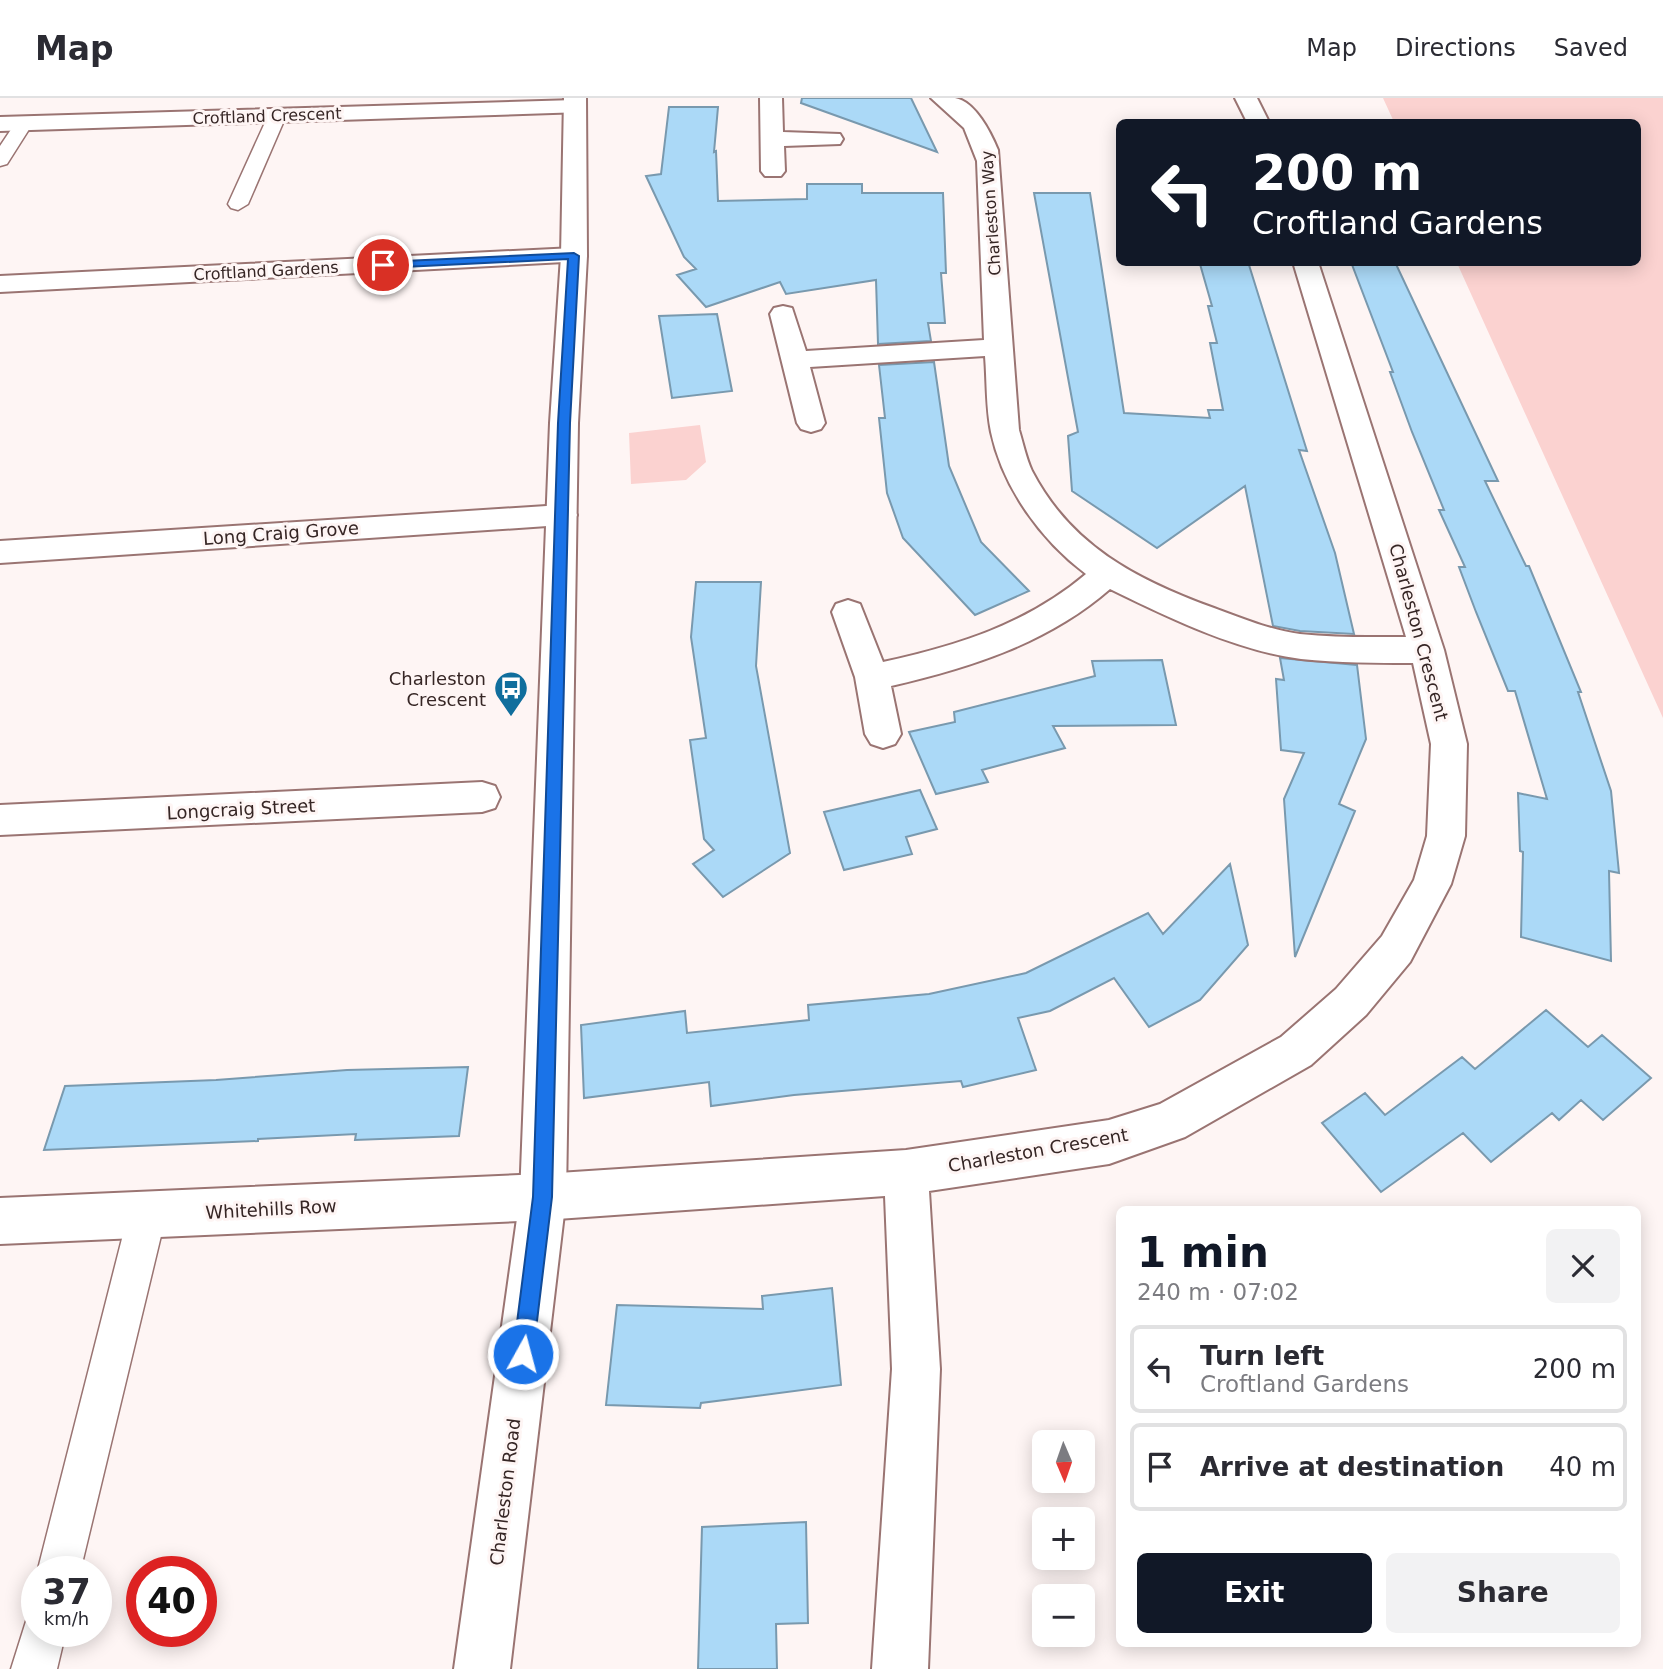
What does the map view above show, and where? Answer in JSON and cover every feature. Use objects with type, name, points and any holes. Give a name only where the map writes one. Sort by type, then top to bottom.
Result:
[{"type":"street","points":[[771,98],[773,171]]},
{"type":"street","name":"Charleston Way","points":[[942,98],[963,112],[977,127],[985,142],[992,202],[998,347],[1005,430],[1016,468],[1034,500],[1074,550],[1107,574],[1171,605],[1247,633],[1298,646],[1355,650],[1427,650]]},
{"type":"street","points":[[1246,98],[1256,119]]},
{"type":"street","name":"Croftland Crescent","points":[[0,124],[575,103]]},
{"type":"street","name":"Charleston Road","points":[[482,1669],[542,1197],[562,515],[574,256],[575,103]]},
{"type":"street","points":[[774,139],[832,139]]},
{"type":"street","name":"Croftland Gardens","points":[[0,284],[574,256]]},
{"type":"street","name":"Charleston Crescent","points":[[542,1197],[906,1172],[1109,1142],[1170,1122],[1296,1051],[1351,1002],[1396,949],[1432,884],[1446,836],[1449,744],[1427,650],[1307,266]]},
{"type":"street","points":[[783,314],[811,423]]},
{"type":"street","points":[[795,360],[998,347]]},
{"type":"street","name":"Long Craig Grove","points":[[0,552],[562,515]]},
{"type":"street","points":[[872,677],[945,661],[1010,637],[1062,610],[1107,574]]},
{"type":"street","points":[[848,612],[872,677],[883,734]]},
{"type":"street","name":"Longcraig Street","points":[[0,820],[482,797]]},
{"type":"street","points":[[900,1669],[916,1369],[906,1172]]},
{"type":"street","name":"Whitehills Row","points":[[0,1221],[542,1197]]},
{"type":"lane","points":[[238,204],[276,116]]},
{"type":"lane","points":[[0,160],[24,123]]},
{"type":"lane","points":[[62,1556],[147,1214]]},
{"type":"lane","points":[[34,1669],[40,1647]]},
{"type":"shaded area","points":[[1383,98],[1663,98],[1663,718],[1458,266],[1641,266],[1641,119],[1393,119]]},
{"type":"shaded area","points":[[700,425],[706,462],[686,480],[631,484],[629,433]]},
{"type":"building","points":[[802,98],[911,98],[937,152],[801,103]]},
{"type":"building","points":[[669,107],[718,107],[714,152],[716,151],[718,201],[807,199],[807,184],[862,184],[862,193],[943,193],[946,273],[941,273],[945,323],[928,323],[931,341],[878,344],[876,280],[786,294],[780,282],[706,307],[677,275],[696,269],[684,257],[646,176],[661,174]]},
{"type":"building","points":[[1034,193],[1090,193],[1124,413],[1210,418],[1208,410],[1223,410],[1210,343],[1217,343],[1208,306],[1212,306],[1201,266],[1249,266],[1307,451],[1299,450],[1335,553],[1354,634],[1300,631],[1273,626],[1245,486],[1157,548],[1072,491],[1068,436],[1078,432]]},
{"type":"building","points":[[1353,266],[1397,266],[1498,481],[1485,481],[1526,566],[1529,566],[1581,692],[1578,692],[1611,791],[1619,873],[1609,871],[1611,961],[1521,937],[1523,852],[1520,851],[1518,793],[1547,799],[1515,691],[1508,691],[1476,612],[1459,567],[1465,567],[1439,510],[1444,510],[1390,372],[1393,372]]},
{"type":"building","points":[[717,314],[732,391],[672,398],[659,316]]},
{"type":"building","points":[[934,362],[949,466],[981,542],[1029,591],[975,615],[903,538],[887,493],[879,418],[885,418],[879,365]]},
{"type":"building","points":[[696,582],[761,582],[756,666],[790,853],[723,897],[693,864],[714,850],[704,839],[690,740],[706,738],[691,637]]},
{"type":"building","points":[[1280,658],[1357,665],[1366,739],[1339,804],[1355,811],[1295,957],[1284,799],[1304,753],[1281,750],[1276,679],[1284,680]]},
{"type":"building","points":[[1162,660],[1176,725],[1053,726],[1065,748],[982,770],[988,782],[936,794],[909,732],[955,722],[954,712],[1095,676],[1092,661]]},
{"type":"building","points":[[920,790],[937,829],[906,837],[912,854],[844,870],[824,812]]},
{"type":"building","points":[[1230,864],[1248,945],[1200,1000],[1149,1027],[1114,978],[1050,1011],[1018,1018],[1036,1070],[963,1087],[961,1081],[794,1095],[711,1106],[709,1082],[584,1098],[581,1025],[685,1011],[687,1033],[809,1020],[808,1005],[929,994],[1026,973],[1148,913],[1163,934]]},
{"type":"building","points":[[1546,1010],[1588,1047],[1602,1035],[1651,1078],[1603,1120],[1581,1100],[1559,1120],[1552,1113],[1491,1162],[1463,1133],[1381,1192],[1322,1123],[1365,1093],[1385,1115],[1462,1057],[1475,1069]]},
{"type":"building","points":[[468,1067],[459,1136],[355,1140],[356,1134],[44,1150],[65,1086],[216,1080],[347,1070]]},
{"type":"building","points":[[832,1288],[841,1385],[701,1403],[700,1408],[606,1405],[617,1305],[763,1309],[762,1296]]},
{"type":"building","points":[[806,1522],[808,1623],[776,1624],[777,1669],[698,1669],[702,1527]]},
{"type":"place","name":"Charleston Crescent","points":[[511,718]]},
{"type":"route","points":[[383,265],[574,256],[564,423],[542,1197],[523,1354]]}]
